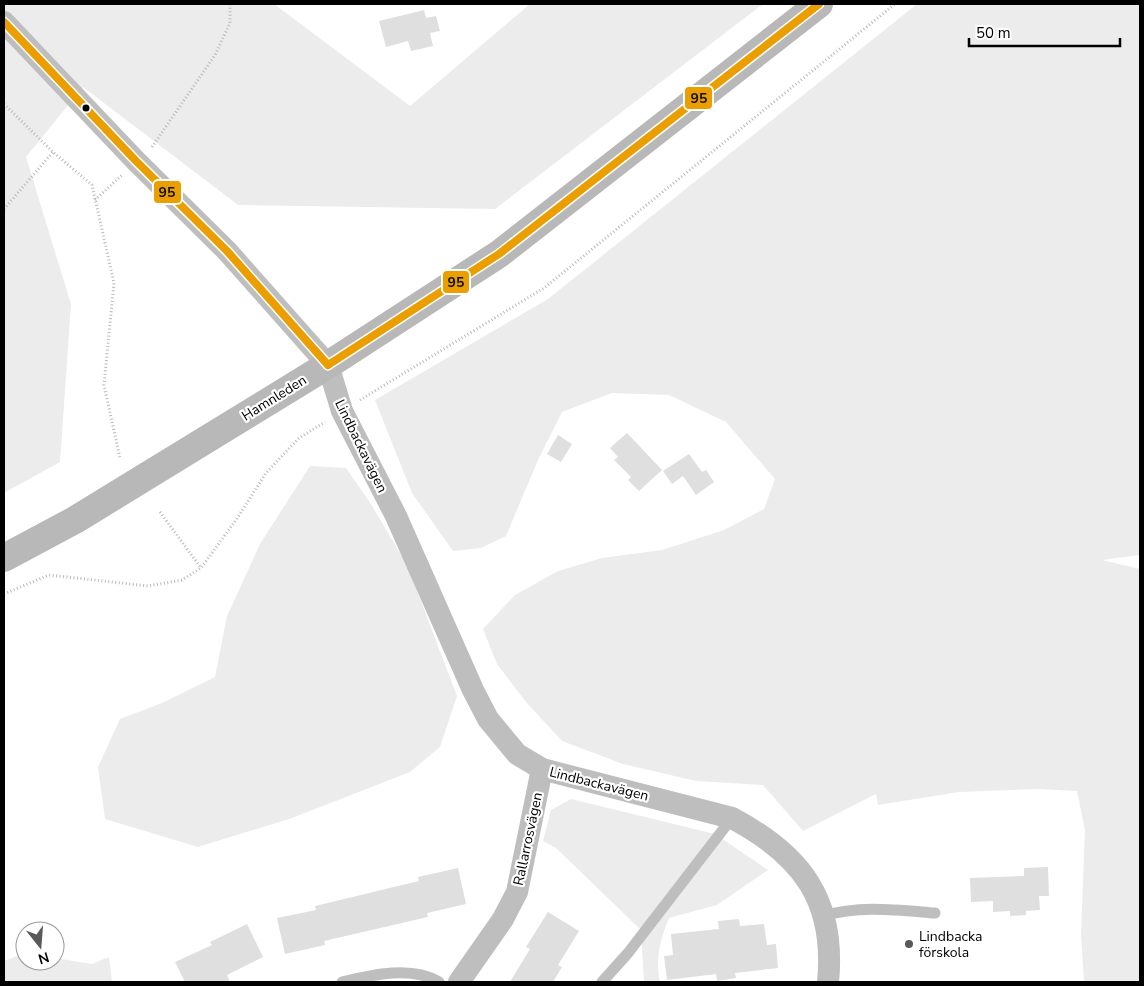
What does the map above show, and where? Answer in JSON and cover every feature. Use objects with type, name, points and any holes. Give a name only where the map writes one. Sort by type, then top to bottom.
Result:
[{"type":"main road","name":"Hamnleden","points":[[4,558],[75,520],[328,365],[499,254],[819,4]]},
{"type":"street","points":[[4,22],[136,161],[227,251],[328,365]]},
{"type":"street","name":"Lindbackavägen","points":[[328,365],[351,405],[396,516],[488,720],[517,754],[542,769],[732,818],[761,833],[787,855],[810,882],[823,916],[829,939],[828,982]]},
{"type":"street","name":"Rallarrosvägen","points":[[459,982],[503,919],[517,892],[542,769]]},
{"type":"lane","points":[[602,982],[628,954],[732,818]]},
{"type":"lane","points":[[823,916],[847,910],[871,908],[935,912]]},
{"type":"lane","points":[[342,982],[370,975],[404,974],[431,977],[439,982]]},
{"type":"path","points":[[95,200],[149,151],[215,55],[230,23],[230,4]]},
{"type":"path","points":[[4,594],[49,575],[148,586],[182,580],[201,568],[236,520],[266,473],[299,438],[544,288],[895,4]]},
{"type":"path","points":[[4,104],[53,152],[92,185],[114,283],[104,386],[120,458]]},
{"type":"path","points":[[4,208],[53,152]]},
{"type":"path","points":[[351,405],[364,409]]},
{"type":"path","points":[[160,512],[201,568]]},
{"type":"shaded area","points":[[4,4],[274,4],[410,106],[530,4],[763,4],[495,209],[238,205],[83,87],[26,157],[71,304],[60,462],[4,493]]},
{"type":"shaded area","points":[[917,4],[1140,4],[1140,555],[1102,560],[1140,569],[1140,982],[1084,982],[1081,935],[1085,830],[1077,791],[1038,789],[959,792],[878,805],[876,794],[803,831],[763,785],[696,781],[623,764],[562,741],[526,702],[497,664],[483,629],[515,595],[558,571],[602,558],[662,550],[724,530],[764,509],[775,479],[726,422],[669,395],[612,393],[562,412],[538,460],[506,536],[481,548],[453,551],[412,493],[375,400],[548,299]]},
{"type":"shaded area","points":[[310,466],[346,468],[371,504],[408,567],[457,696],[440,747],[410,772],[292,818],[198,847],[105,819],[98,767],[120,719],[162,703],[215,677],[227,616],[260,544]]},
{"type":"shaded area","points":[[571,799],[715,834],[768,870],[717,905],[669,918],[659,950],[660,982],[644,982],[641,930],[556,848],[543,841],[551,810]]},
{"type":"shaded area","points":[[15,957],[15,971],[65,971],[65,960],[92,964],[109,957],[112,982],[4,982],[4,961]]},
{"type":"building","points":[[424,10],[426,18],[436,16],[440,31],[430,33],[433,46],[411,51],[408,41],[386,47],[379,21]]},
{"type":"building","points":[[627,433],[662,470],[639,491],[628,480],[631,477],[614,460],[618,457],[610,448]]},
{"type":"building","points":[[558,435],[572,444],[561,462],[547,454]]},
{"type":"building","points":[[689,454],[702,472],[706,470],[714,482],[696,495],[683,476],[672,484],[663,471]]},
{"type":"building","points":[[1048,867],[1049,896],[1039,896],[1040,910],[1026,911],[1026,915],[1010,916],[1010,911],[993,912],[993,901],[971,902],[970,878],[1024,876],[1024,868]]},
{"type":"building","points":[[458,868],[466,904],[427,913],[428,917],[324,941],[325,945],[285,954],[277,918],[316,910],[315,906],[419,881],[418,877]]},
{"type":"building","points":[[548,912],[579,931],[558,965],[562,967],[553,982],[510,982],[530,949],[526,947]]},
{"type":"building","points":[[739,919],[740,926],[764,924],[767,945],[776,944],[778,968],[735,973],[736,978],[717,981],[716,974],[667,980],[664,956],[673,955],[671,934],[719,929],[718,921]]},
{"type":"building","points":[[247,924],[263,957],[227,975],[230,982],[185,982],[175,962],[212,945],[210,942]]},
{"type":"transit line","name":"95","points":[[328,365],[499,254],[819,4]]},
{"type":"transit line","name":"95","points":[[4,22],[136,161],[227,251],[328,365]]},
{"type":"place","name":"Lindbacka förskola","points":[[909,944]]}]
